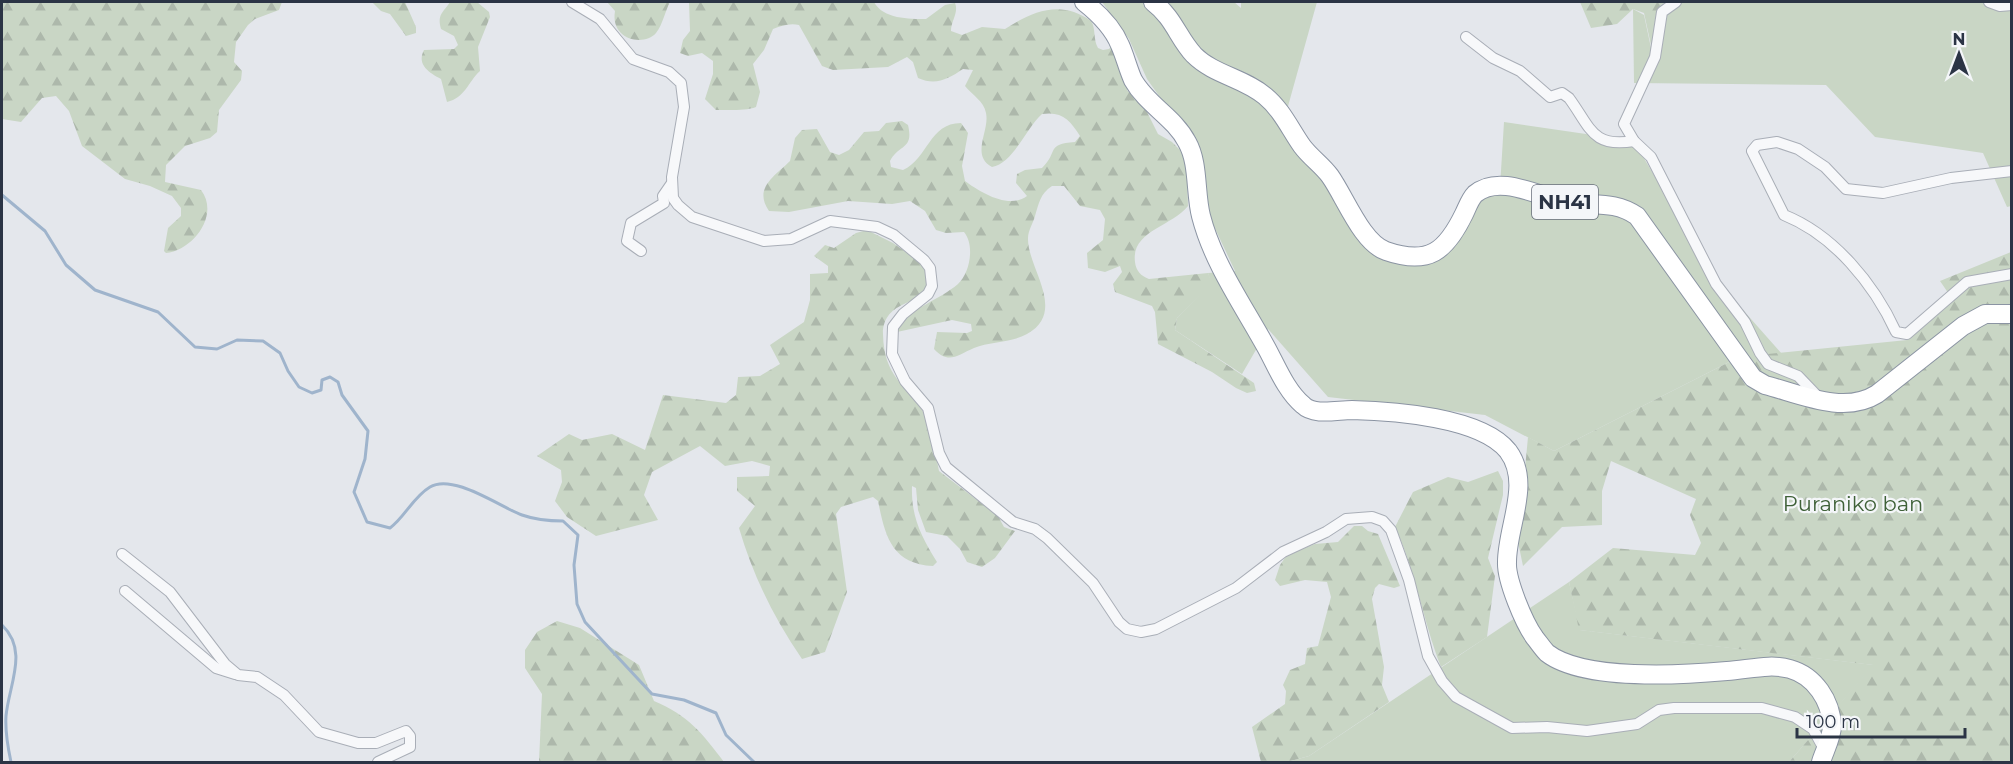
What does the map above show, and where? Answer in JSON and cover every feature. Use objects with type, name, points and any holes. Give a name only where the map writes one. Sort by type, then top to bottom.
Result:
[{"type":"highway","points":[[1084,2],[1098,13],[1119,41],[1133,79],[1146,99],[1177,128],[1188,142],[1200,213],[1208,239],[1281,375],[1305,408],[1314,411],[1362,410],[1450,422],[1497,440],[1509,453],[1519,481],[1506,567],[1522,614],[1532,634],[1547,653],[1593,672],[1788,668],[1804,675],[1818,687],[1828,704],[1832,729],[1823,757]]},
{"type":"highway","name":"NH41","points":[[1153,2],[1172,19],[1193,53],[1205,64],[1264,95],[1285,117],[1303,147],[1329,175],[1371,242],[1382,250],[1410,257],[1427,256],[1441,249],[1453,237],[1474,195],[1485,189],[1516,187],[1572,203],[1616,205],[1637,216],[1753,378],[1765,385],[1849,405],[1866,401],[1963,326],[1985,314],[2012,314]]},
{"type":"street","points":[[572,2],[596,16],[633,59],[669,72],[681,83],[684,107],[672,183],[675,201],[692,217],[764,242],[784,240],[820,224],[838,221],[882,229],[924,260],[932,279],[928,294],[899,318],[893,327],[890,342],[898,371],[928,408],[939,453],[945,467],[1012,522],[1035,529],[1047,538],[1093,583],[1119,622],[1127,628],[1141,632],[1156,629],[1236,588],[1283,552],[1326,532],[1346,519],[1372,516],[1383,521],[1391,530],[1409,580],[1428,656],[1442,681],[1456,697],[1512,728],[1547,727],[1587,731],[1637,724],[1659,710],[1674,708],[1762,708],[1795,717],[1813,729],[1823,757]]},
{"type":"street","points":[[1676,2],[1662,12],[1655,57],[1624,124],[1634,141],[1651,157],[1716,284],[1745,322],[1760,353],[1768,363],[1798,376],[1821,400]]},
{"type":"street","points":[[1989,2],[2000,6],[2012,5]]},
{"type":"street","points":[[1466,37],[1493,58],[1520,71],[1550,97],[1562,93],[1569,98],[1600,140],[1615,144],[1634,141]]},
{"type":"street","points":[[2012,171],[1951,178],[1883,193],[1846,189],[1825,167],[1798,149],[1777,142],[1757,145],[1752,151],[1784,215],[1808,224],[1850,263],[1885,308],[1896,332],[1907,334],[1967,282],[2012,274]]},
{"type":"street","points":[[641,251],[627,241],[631,223],[664,203],[663,195],[672,183]]},
{"type":"street","points":[[122,554],[170,592],[209,646],[238,675]]},
{"type":"street","points":[[125,591],[216,668],[238,675],[257,676],[284,695],[319,732],[358,743],[376,743],[406,731],[410,736],[410,747],[378,762]]},
{"type":"green space","points":[[2,2],[282,2],[279,10],[255,19],[248,25],[236,42],[234,62],[242,71],[241,80],[219,110],[217,132],[210,138],[185,146],[166,165],[165,182],[201,190],[206,200],[207,210],[201,230],[186,245],[166,253],[164,251],[168,228],[181,216],[181,208],[172,196],[150,186],[125,179],[82,146],[69,111],[56,96],[42,98],[21,122],[2,119]]},
{"type":"green space","points":[[372,2],[405,2],[416,27],[416,33],[406,36],[390,14],[381,11]]},
{"type":"green space","points":[[450,2],[477,2],[489,12],[490,17],[478,47],[480,71],[458,97],[447,102],[441,79],[425,68],[422,55],[424,50],[454,49],[458,45],[454,36],[441,29],[440,24],[441,14]]},
{"type":"green space","points":[[607,2],[670,2],[656,33],[644,40],[636,40],[629,38],[618,29],[615,11]]},
{"type":"green space","points":[[689,2],[874,2],[878,8],[890,15],[926,19],[945,5],[955,3],[956,10],[951,31],[962,35],[982,27],[1005,29],[1027,17],[1048,10],[1069,11],[1091,21],[1098,48],[1109,49],[1115,42],[1127,77],[1127,90],[1147,112],[1158,134],[1172,142],[1186,156],[1188,206],[1139,243],[1135,252],[1136,268],[1141,275],[1149,279],[1208,273],[1212,283],[1177,318],[1175,330],[1254,383],[1256,391],[1247,393],[1236,388],[1212,372],[1158,344],[1155,312],[1152,306],[1115,292],[1113,284],[1122,272],[1120,266],[1105,272],[1088,268],[1087,253],[1103,240],[1105,219],[1100,210],[1080,206],[1064,186],[1052,186],[1042,196],[1028,235],[1029,250],[1045,301],[1044,314],[1039,325],[1021,337],[980,346],[949,358],[934,349],[937,332],[967,333],[972,331],[971,324],[952,320],[897,332],[896,326],[903,319],[951,290],[962,279],[970,259],[967,238],[964,232],[946,233],[936,230],[925,211],[910,201],[892,204],[848,201],[789,212],[769,211],[763,196],[765,189],[773,177],[790,161],[795,138],[802,130],[817,129],[830,152],[839,155],[849,150],[864,132],[879,131],[886,123],[902,121],[908,125],[909,139],[890,161],[891,167],[903,170],[918,158],[942,129],[961,123],[968,133],[962,166],[965,181],[995,198],[1012,201],[1027,196],[1016,183],[1017,174],[1025,170],[1042,168],[1056,147],[1075,142],[1080,136],[1073,125],[1060,115],[1042,114],[1013,153],[1000,164],[992,167],[982,156],[981,149],[987,120],[985,109],[965,86],[973,70],[963,69],[942,80],[924,80],[918,78],[913,62],[907,57],[888,67],[833,70],[822,66],[799,25],[795,24],[773,29],[764,50],[753,64],[760,92],[756,107],[742,110],[716,110],[705,99],[713,74],[713,61],[702,53],[688,56],[680,53],[683,40],[690,31]]},
{"type":"green space","points":[[1102,2],[1234,2],[1241,8],[1241,2],[1317,2],[1285,117],[1371,242],[1427,256],[1474,195],[1500,187],[1504,122],[1634,141],[1712,275],[1782,354],[1739,357],[1554,451],[1485,415],[1328,397],[1268,329],[1242,374],[1175,330],[1177,318],[1211,283],[1208,273],[1235,271],[1211,220],[1174,117],[1147,79],[1129,39]]},
{"type":"green space","points":[[1580,2],[1669,2],[1660,5],[1655,48],[1652,50],[1644,13],[1633,9],[1617,24],[1591,28]]},
{"type":"green space","points":[[1668,2],[2011,2],[2011,206],[2007,207],[1983,153],[1875,137],[1826,85],[1634,83],[1633,9],[1644,15],[1651,48],[1660,5]]},
{"type":"green space","points":[[867,230],[893,243],[924,265],[928,283],[925,290],[920,296],[890,314],[885,322],[884,349],[891,370],[924,413],[932,434],[939,471],[998,516],[1004,527],[1015,531],[995,558],[982,567],[967,562],[960,549],[947,536],[926,532],[918,510],[916,488],[912,486],[915,517],[926,544],[937,562],[933,566],[908,560],[892,546],[887,536],[878,501],[873,497],[841,507],[836,514],[847,592],[825,652],[802,659],[765,596],[739,528],[755,506],[737,491],[737,477],[769,476],[770,466],[752,461],[725,466],[700,446],[652,472],[644,495],[658,520],[596,536],[567,517],[555,501],[562,482],[561,470],[537,456],[569,434],[582,440],[612,434],[645,450],[663,395],[726,403],[736,395],[738,377],[760,376],[780,364],[770,345],[804,322],[810,300],[810,274],[828,273],[828,266],[814,256],[825,245],[834,248],[856,233]]},
{"type":"green space","name":"Puraniko ban","points":[[2011,252],[2011,762],[1789,762],[1873,665],[1579,630],[1569,582],[1613,548],[1695,555],[1701,543],[1690,515],[1696,499],[1611,461],[1602,491],[1602,525],[1562,527],[1523,566],[1518,542],[1528,437],[1554,451],[1739,357],[1907,340],[1953,300],[1940,281]]},
{"type":"green space","points":[[1498,471],[1503,481],[1503,495],[1488,558],[1495,576],[1487,637],[1441,667],[1409,561],[1395,527],[1413,492],[1448,477],[1468,482]]},
{"type":"green space","points":[[1354,526],[1362,526],[1378,534],[1400,586],[1394,588],[1379,584],[1375,588],[1372,599],[1384,667],[1382,685],[1389,702],[1309,756],[1287,762],[1261,762],[1252,727],[1285,704],[1286,691],[1283,685],[1290,670],[1305,664],[1307,648],[1318,646],[1331,597],[1327,582],[1305,580],[1280,586],[1275,580],[1280,565],[1287,555],[1315,544],[1338,542]]},
{"type":"green space","points":[[1569,582],[1580,630],[1874,665],[1789,762],[1287,762],[1309,756]]},
{"type":"green space","points":[[557,621],[580,628],[639,665],[654,701],[686,719],[724,762],[539,762],[542,694],[525,668],[525,650],[537,632]]},
{"type":"waterway","points":[[2,195],[45,231],[66,265],[95,290],[158,312],[195,347],[217,349],[237,340],[263,341],[280,353],[299,387],[312,393],[321,390],[322,380],[330,377],[338,382],[342,395],[368,431],[365,459],[354,492],[367,522],[390,528],[424,491],[440,484],[451,484],[463,488],[527,517],[563,521],[578,535],[574,565],[577,604],[585,622],[652,694],[684,700],[716,713],[726,735],[754,762]]},
{"type":"waterway","points":[[2,625],[10,635],[16,657],[6,716],[6,733],[11,762]]}]
